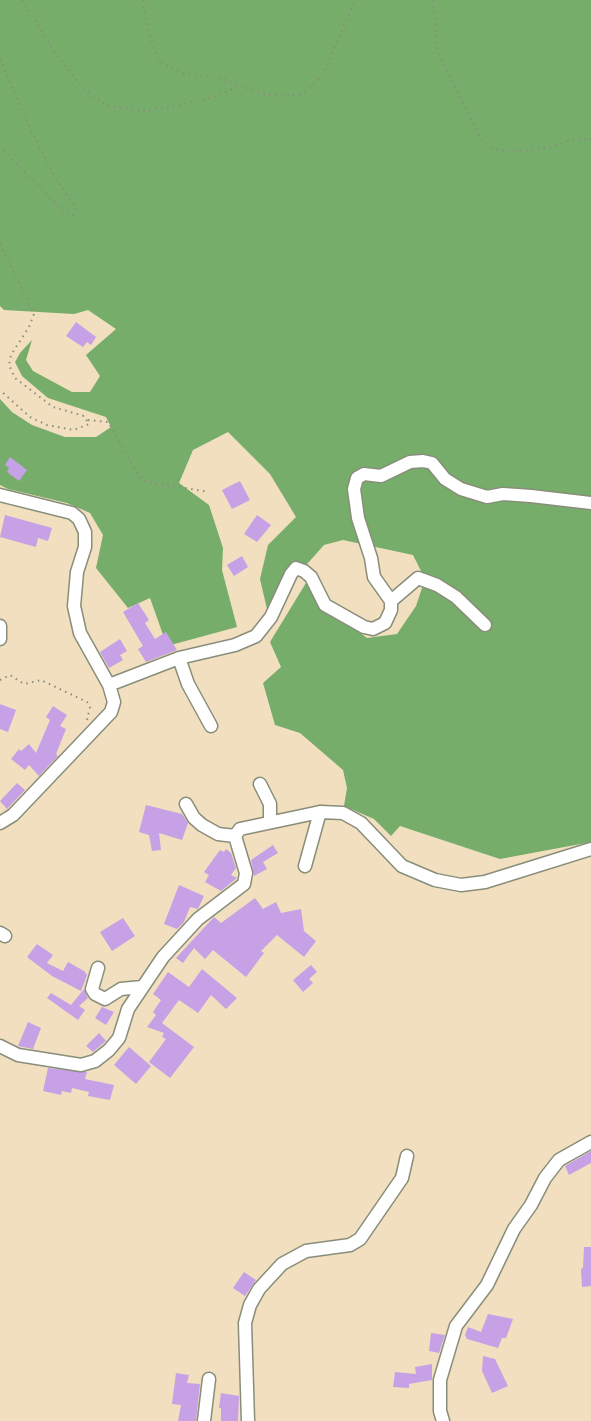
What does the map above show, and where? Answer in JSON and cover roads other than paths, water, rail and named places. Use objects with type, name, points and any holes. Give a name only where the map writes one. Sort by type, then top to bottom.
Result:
[{"type":"street","points":[[109,685],[179,658],[235,645],[256,636],[271,617],[296,568],[311,577],[325,604],[364,627],[373,629],[385,623],[391,610],[391,601],[374,577],[371,558],[358,518],[354,489],[357,478],[364,474],[381,476],[410,462],[423,460],[432,464],[445,479],[461,489],[487,497],[521,495],[591,503]]},
{"type":"street","points":[[0,495],[72,513],[79,519],[86,532],[74,606],[80,633],[109,685],[114,702],[111,712],[87,738],[13,815],[0,823]]},
{"type":"street","points":[[391,601],[418,579],[436,585],[456,597],[485,625]]},
{"type":"street","points":[[0,626],[0,639]]},
{"type":"street","points":[[179,658],[188,684],[211,726]]},
{"type":"street","points":[[260,784],[270,804],[270,821]]},
{"type":"street","points":[[186,804],[194,818],[202,825],[218,834],[235,836]]},
{"type":"street","points":[[305,866],[320,812]]},
{"type":"street","points":[[235,836],[240,829],[270,821],[320,812],[343,813],[361,823],[402,866],[435,880],[461,885],[485,882],[591,849]]},
{"type":"street","points":[[0,1046],[18,1055],[81,1065],[95,1061],[119,1038],[128,1009],[163,957],[198,919],[244,884],[246,873],[235,836]]},
{"type":"street","points":[[98,968],[92,989],[95,994],[105,999],[122,989],[142,987]]},
{"type":"street","points":[[443,1421],[440,1411],[440,1380],[456,1326],[487,1285],[514,1229],[545,1178],[559,1160],[591,1142]]},
{"type":"street","points":[[248,1421],[245,1323],[255,1297],[282,1264],[306,1251],[350,1245],[360,1239],[402,1178],[407,1156]]},
{"type":"street","points":[[204,1421],[209,1379]]}]
